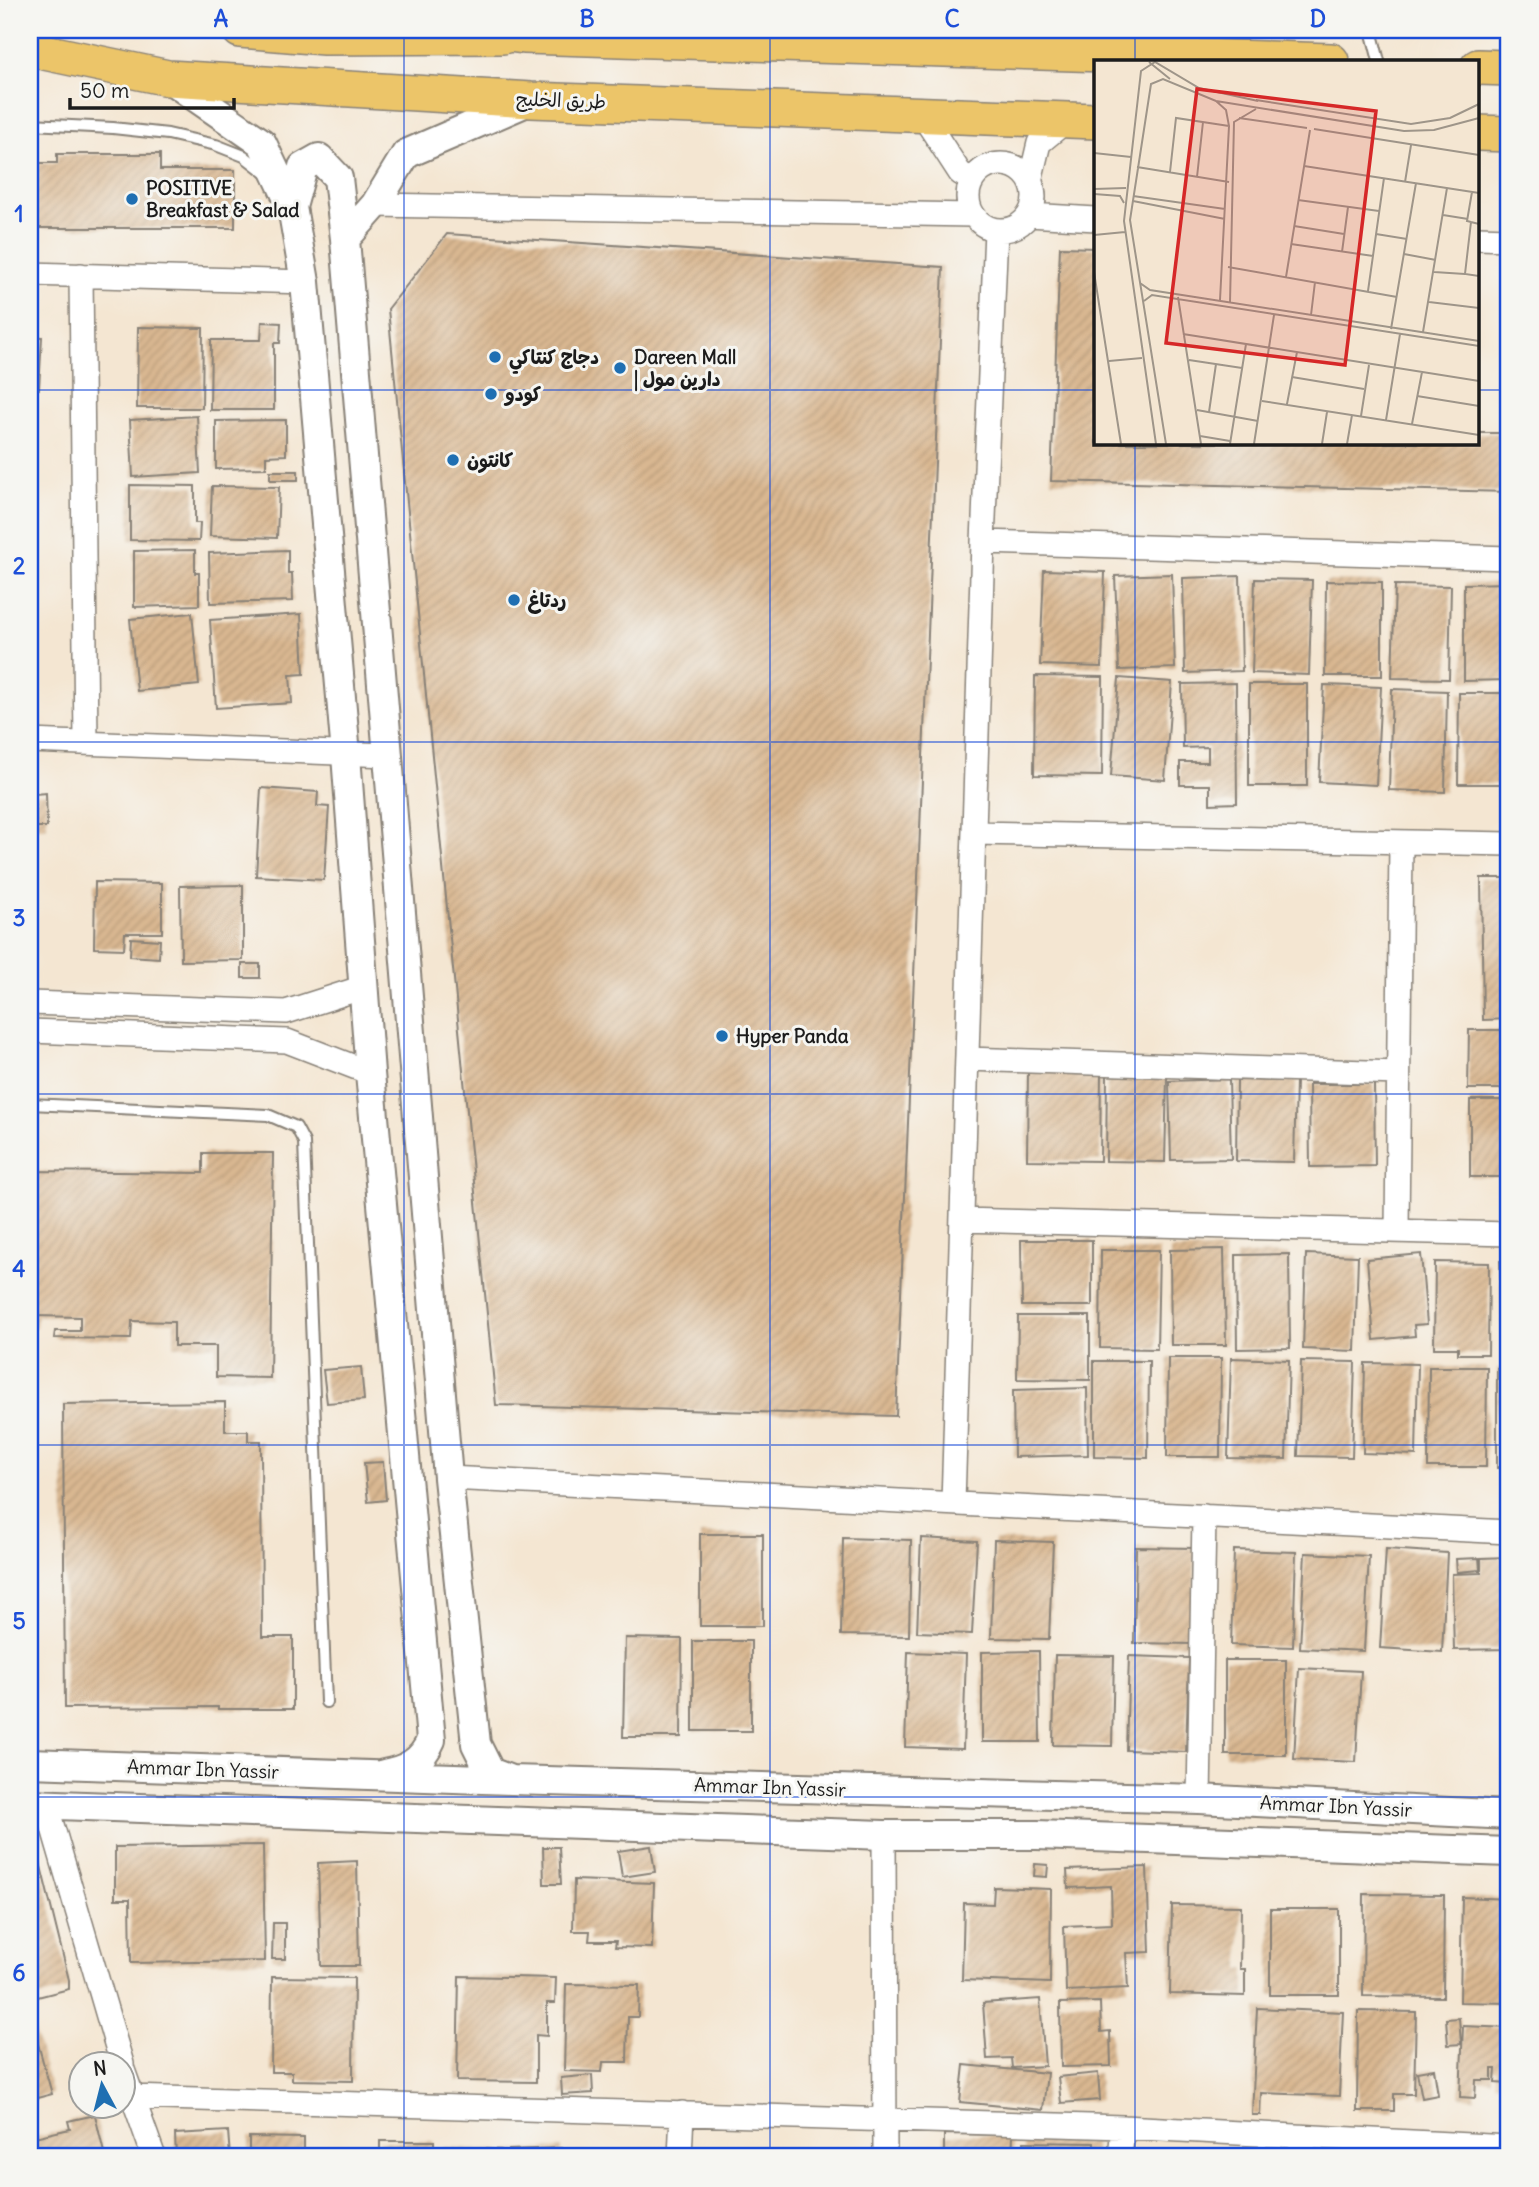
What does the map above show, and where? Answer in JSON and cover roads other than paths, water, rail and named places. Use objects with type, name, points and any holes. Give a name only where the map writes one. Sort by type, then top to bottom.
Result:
[{"type":"main road","points":[[240,30],[324,37],[524,36],[1189,43],[1323,60]]},
{"type":"main road","points":[[479,30],[524,36]]},
{"type":"main road","name":"طريق الخليج","points":[[30,49],[168,78],[531,100],[1081,121]]},
{"type":"main road","points":[[1480,67],[1509,68]]},
{"type":"main road","points":[[1480,133],[1509,134]]},
{"type":"street","points":[[168,78],[262,143],[288,197],[305,282],[346,755],[370,1073],[431,1740],[427,1752],[417,1762],[401,1771],[384,1774]]},
{"type":"street","points":[[345,239],[374,205],[406,154],[531,100]]},
{"type":"street","points":[[921,113],[960,173],[972,180]]},
{"type":"street","points":[[1030,181],[1016,167],[996,164],[987,167],[972,180],[968,198],[973,215],[979,222],[996,230],[1014,227],[1029,215],[1034,198],[1030,181],[1039,144],[1081,121]]},
{"type":"street","points":[[288,197],[303,167],[318,158],[338,178],[447,1478],[475,1744],[490,1772],[511,1780]]},
{"type":"street","points":[[374,205],[973,215]]},
{"type":"street","points":[[1029,215],[1094,219]]},
{"type":"street","points":[[953,1503],[983,542],[996,230]]},
{"type":"street","points":[[1480,238],[1509,239]]},
{"type":"street","points":[[30,274],[305,282]]},
{"type":"street","points":[[81,275],[86,743]]},
{"type":"street","points":[[983,542],[1509,558]]},
{"type":"street","points":[[30,741],[388,755]]},
{"type":"street","points":[[974,833],[1509,844]]},
{"type":"street","points":[[1396,1231],[1401,842]]},
{"type":"street","points":[[30,1003],[286,1012],[364,987]]},
{"type":"street","points":[[30,1031],[287,1041],[370,1073]]},
{"type":"street","points":[[967,1059],[1398,1073]]},
{"type":"street","points":[[962,1220],[1509,1234]]},
{"type":"street","points":[[447,1478],[1509,1532]]},
{"type":"street","points":[[1199,1798],[1204,1516]]},
{"type":"street","name":"Ammar Ibn Yassir","points":[[30,1763],[511,1780],[1199,1798],[1509,1815]]},
{"type":"street","points":[[117,2050],[38,1804],[54,1786],[63,1781],[178,1784],[265,1771]]},
{"type":"street","name":"Ammar Ibn Yassir","points":[[38,1804],[884,1835],[1037,1835],[1509,1852]]},
{"type":"street","points":[[884,1835],[885,2157]]},
{"type":"street","points":[[136,2097],[1123,2127],[1509,2147]]},
{"type":"street","points":[[136,2110],[154,2157]]},
{"type":"street","points":[[680,2157],[682,2113]]},
{"type":"street","points":[[1120,2157],[1123,2127]]},
{"type":"lane","points":[[1371,30],[1379,60]]},
{"type":"lane","points":[[30,124],[168,134],[216,145],[244,156],[288,197]]},
{"type":"lane","points":[[30,1104],[268,1115],[296,1127],[304,1142],[326,1702]]},
{"type":"place","name":"POSITIVE Breakfast & Salad","points":[[132,199]]},
{"type":"place","name":"دجاج كنتاكي","points":[[495,357]]},
{"type":"place","name":"Dareen Mall | دارين مول","points":[[620,368]]},
{"type":"place","name":"كودو","points":[[491,394]]},
{"type":"place","name":"كانتون","points":[[453,460]]},
{"type":"place","name":"ردتاغ","points":[[514,600]]},
{"type":"place","name":"Hyper Panda","points":[[722,1036]]}]
